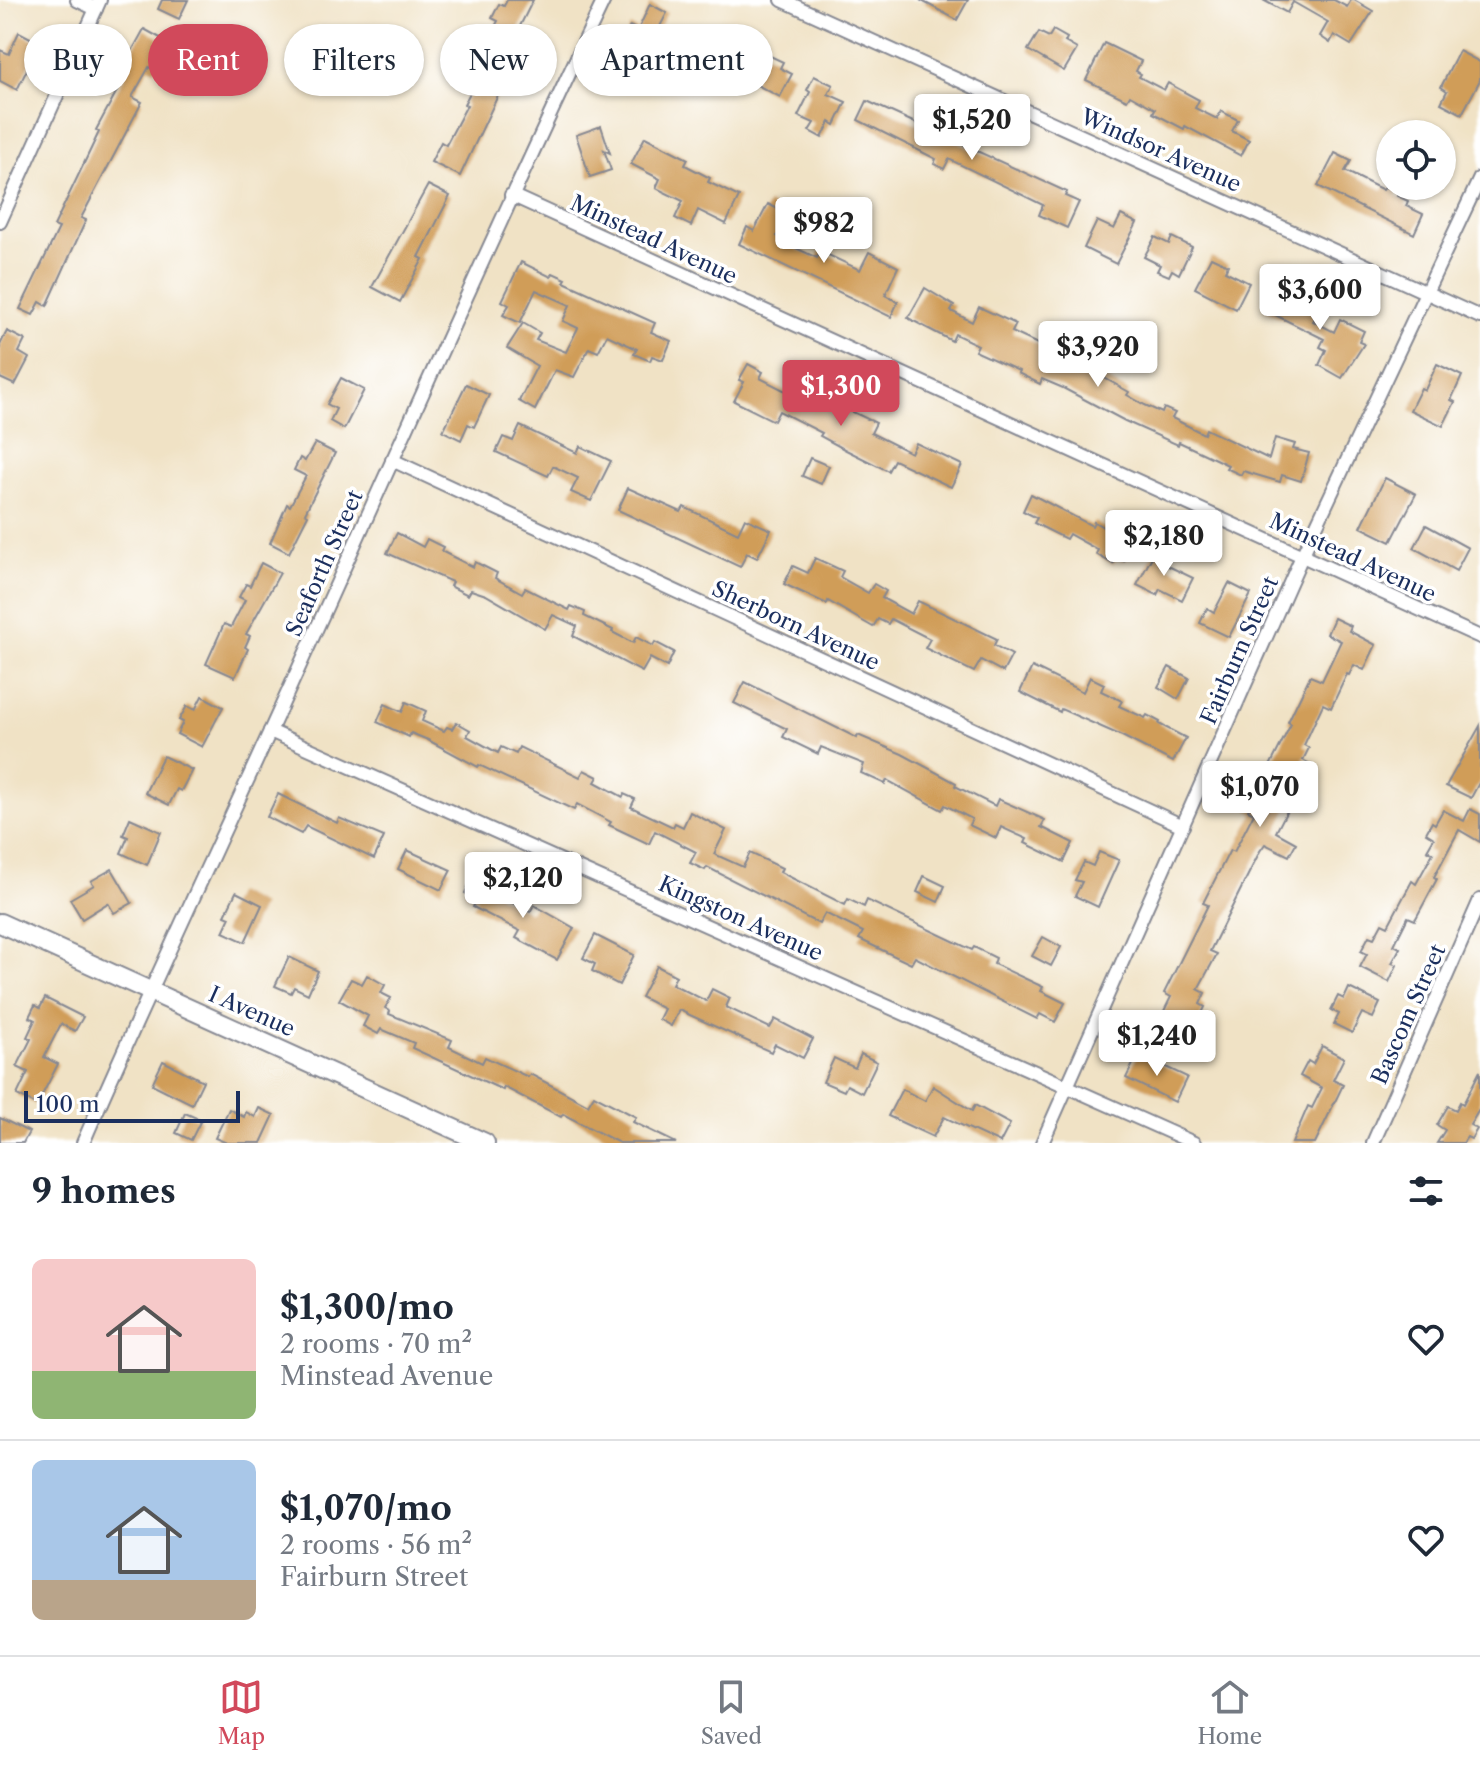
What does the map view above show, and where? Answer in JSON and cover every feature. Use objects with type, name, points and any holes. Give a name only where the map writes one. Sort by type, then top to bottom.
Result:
[{"type":"main road","name":"I Avenue","points":[[0,923],[485,1143]]},
{"type":"street","points":[[0,222],[98,4],[77,0]]},
{"type":"street","name":"Seaforth Street","points":[[83,1143],[149,990],[270,731],[511,195],[604,0]]},
{"type":"street","name":"Windsor Avenue","points":[[782,0],[1480,317]]},
{"type":"street","name":"Fairburn Street","points":[[1042,1143],[1302,556],[1480,178]]},
{"type":"street","name":"Minstead Avenue","points":[[511,195],[1480,637]]},
{"type":"street","name":"Sherborn Avenue","points":[[392,460],[1183,826]]},
{"type":"street","name":"Kingston Avenue","points":[[270,731],[1194,1143]]},
{"type":"street","name":"Bascom Street","points":[[1373,1143],[1480,900]]},
{"type":"building","points":[[162,0],[188,0],[179,19],[158,9]]},
{"type":"building","points":[[507,0],[533,0],[521,24],[496,24],[498,21],[492,18],[499,4],[504,6]]},
{"type":"building","points":[[920,0],[968,0],[957,20]]},
{"type":"building","points":[[1263,0],[1334,0],[1347,7],[1354,0],[1373,11],[1351,45],[1334,35],[1330,43],[1320,36],[1328,22],[1293,2],[1287,13]]},
{"type":"building","points":[[650,4],[667,13],[661,24],[641,24]]},
{"type":"building","points":[[144,29],[148,31],[148,69],[132,97],[142,102],[81,218],[86,220],[47,306],[40,302],[33,315],[20,309],[59,228],[54,226],[99,132],[96,130],[114,96],[132,96],[132,51]]},
{"type":"building","points":[[1053,30],[1067,38],[1065,42],[1077,49],[1064,71],[1028,50],[1039,32],[1049,37]]},
{"type":"building","points":[[19,32],[24,35],[24,76],[17,90],[0,81],[0,50],[9,54]]},
{"type":"building","points":[[1104,43],[1141,61],[1136,71],[1141,74],[1139,77],[1164,90],[1168,83],[1199,100],[1195,108],[1217,119],[1221,111],[1238,120],[1232,131],[1249,140],[1241,156],[1153,113],[1155,109],[1130,95],[1127,100],[1086,80]]},
{"type":"building","points":[[1459,51],[1480,62],[1480,80],[1462,114],[1441,103],[1447,91],[1441,87]]},
{"type":"building","points":[[773,57],[783,62],[780,68],[792,74],[780,97],[773,93]]},
{"type":"building","points":[[814,76],[833,85],[828,94],[846,102],[835,125],[830,122],[822,138],[809,131],[814,123],[798,116]]},
{"type":"building","points":[[468,96],[498,96],[460,176],[431,162],[441,142],[446,145],[467,105],[464,104]]},
{"type":"building","points":[[867,101],[1067,192],[1065,196],[1079,202],[1067,228],[1039,215],[1043,205],[949,159],[944,169],[934,164],[936,159],[858,120]]},
{"type":"building","points":[[601,126],[610,153],[604,150],[611,170],[590,177],[576,135]]},
{"type":"building","points":[[645,137],[688,159],[685,165],[710,178],[708,182],[739,197],[726,224],[698,210],[691,226],[675,218],[683,201],[656,188],[660,179],[631,164]]},
{"type":"building","points":[[1335,153],[1351,161],[1345,171],[1376,186],[1376,200],[1406,200],[1406,206],[1423,214],[1414,234],[1318,186]]},
{"type":"building","points":[[428,185],[450,196],[419,257],[423,259],[400,302],[372,287]]},
{"type":"building","points":[[768,204],[788,214],[777,236],[790,242],[789,245],[817,258],[820,251],[860,270],[869,252],[898,267],[885,295],[898,302],[891,317],[739,244],[747,227],[754,231]]},
{"type":"building","points":[[1121,215],[1137,223],[1116,264],[1084,248],[1097,221],[1114,229]]},
{"type":"building","points":[[1155,237],[1169,244],[1172,237],[1192,247],[1179,274],[1172,270],[1169,276],[1157,271],[1160,265],[1144,257]]},
{"type":"building","points":[[1211,257],[1228,265],[1225,271],[1249,283],[1236,309],[1195,288]]},
{"type":"building","points":[[521,262],[551,277],[553,273],[566,279],[564,282],[655,323],[651,332],[671,341],[663,360],[652,356],[650,361],[634,354],[637,349],[607,335],[598,352],[589,348],[574,377],[555,370],[535,410],[519,401],[537,366],[507,348],[523,323],[540,333],[536,340],[566,352],[578,328],[563,321],[570,305],[536,290],[520,323],[503,315],[509,305],[502,301]]},
{"type":"building","points":[[925,288],[954,306],[951,311],[972,322],[979,307],[1016,324],[1012,332],[1076,362],[1129,392],[1127,395],[1145,405],[1162,413],[1164,408],[1175,413],[1172,418],[1204,434],[1206,429],[1269,459],[1275,438],[1295,444],[1293,449],[1309,453],[1301,481],[1282,475],[1280,482],[1243,471],[1241,475],[1226,468],[1228,465],[1125,421],[1063,388],[1042,379],[1040,384],[975,351],[978,345],[955,334],[952,341],[908,318]]},
{"type":"building","points":[[1273,289],[1318,311],[1313,321],[1334,332],[1340,319],[1364,331],[1359,342],[1364,344],[1342,378],[1319,365],[1326,350],[1320,347],[1324,339],[1263,309]]},
{"type":"building","points":[[7,331],[25,340],[19,352],[29,358],[15,385],[0,378],[0,345]]},
{"type":"building","points":[[748,364],[763,372],[760,378],[799,398],[801,394],[829,408],[832,402],[876,423],[871,433],[911,453],[916,443],[962,465],[951,487],[894,460],[888,471],[779,411],[774,421],[734,401],[744,382],[739,380]]},
{"type":"building","points":[[1437,364],[1462,376],[1451,400],[1455,402],[1443,426],[1410,410],[1421,388],[1425,390]]},
{"type":"building","points":[[341,378],[364,390],[344,429],[330,421],[336,409],[327,404]]},
{"type":"building","points":[[466,384],[489,395],[474,427],[468,424],[461,440],[443,431]]},
{"type":"building","points":[[520,426],[577,453],[580,446],[611,461],[591,501],[571,492],[578,478],[553,466],[548,476],[496,452],[503,437],[513,441]]},
{"type":"building","points":[[315,443],[335,453],[289,553],[270,543],[287,504],[290,506],[306,476],[294,470],[300,458],[305,461]]},
{"type":"building","points":[[810,458],[829,466],[821,484],[802,476]]},
{"type":"building","points":[[1385,478],[1416,494],[1391,542],[1361,527]]},
{"type":"building","points":[[628,488],[681,512],[684,507],[738,533],[745,518],[771,530],[757,558],[747,553],[740,567],[618,510]]},
{"type":"building","points":[[1031,494],[1092,526],[1094,522],[1133,544],[1124,561],[1117,557],[1113,564],[1096,554],[1098,550],[1069,534],[1066,539],[1034,523],[1037,518],[1023,511]]},
{"type":"building","points":[[1426,525],[1468,548],[1456,571],[1414,548]]},
{"type":"building","points":[[397,533],[423,547],[427,539],[443,547],[441,551],[473,567],[475,562],[497,573],[495,578],[522,593],[525,588],[569,610],[571,606],[585,612],[584,616],[633,643],[636,637],[674,652],[667,667],[650,658],[642,672],[573,636],[577,626],[553,615],[545,629],[486,595],[471,590],[468,595],[450,586],[452,582],[387,553]]},
{"type":"building","points":[[1155,551],[1168,557],[1164,564],[1193,578],[1182,600],[1160,589],[1157,595],[1137,585]]},
{"type":"building","points":[[815,558],[843,571],[840,577],[868,593],[874,584],[886,591],[882,598],[911,614],[918,601],[997,639],[994,645],[1012,655],[1003,672],[981,660],[974,672],[925,648],[930,639],[891,619],[888,624],[878,619],[873,627],[828,601],[827,604],[784,584],[793,566],[808,573]]},
{"type":"building","points":[[261,563],[280,573],[246,634],[250,636],[245,647],[248,649],[235,677],[206,664],[224,624],[231,627],[245,600],[239,597],[246,584],[250,586]]},
{"type":"building","points":[[1229,583],[1251,594],[1229,637],[1200,623],[1207,608],[1214,612]]},
{"type":"building","points":[[1334,618],[1351,626],[1349,631],[1376,645],[1364,670],[1354,665],[1347,674],[1331,708],[1323,704],[1304,745],[1309,748],[1303,760],[1312,765],[1303,783],[1294,779],[1283,801],[1290,805],[1276,832],[1296,843],[1289,856],[1265,844],[1260,851],[1210,951],[1217,954],[1198,989],[1205,993],[1200,1004],[1205,1007],[1197,1024],[1193,1022],[1186,1036],[1158,1023],[1171,997],[1164,993],[1208,905],[1203,903],[1230,850],[1234,852],[1254,813],[1248,810],[1291,724],[1288,722],[1310,676],[1322,681],[1341,641],[1327,634]]},
{"type":"building","points":[[1032,667],[1083,692],[1090,677],[1104,684],[1101,691],[1122,701],[1119,706],[1145,718],[1147,715],[1186,738],[1173,762],[1122,736],[1061,709],[1060,712],[1020,692]]},
{"type":"building","points":[[1169,667],[1189,678],[1178,699],[1158,687]]},
{"type":"building","points":[[745,682],[857,738],[858,735],[902,754],[995,806],[998,799],[1045,820],[1041,827],[1073,843],[1064,862],[1001,827],[996,838],[969,825],[972,819],[945,805],[942,810],[887,780],[885,784],[861,773],[864,764],[821,747],[818,754],[783,737],[787,729],[734,703]]},
{"type":"building","points":[[202,696],[223,707],[202,747],[177,734],[183,722],[179,720],[187,706],[195,710]]},
{"type":"building","points":[[406,702],[426,711],[422,721],[444,731],[447,727],[452,729],[456,722],[470,730],[467,736],[498,753],[501,747],[516,754],[519,747],[580,777],[584,770],[598,777],[595,782],[623,797],[624,794],[635,799],[631,807],[673,827],[675,823],[683,827],[690,812],[726,830],[714,854],[743,867],[750,853],[845,905],[848,899],[864,907],[867,900],[972,950],[974,947],[996,958],[994,964],[1043,987],[1041,991],[1065,1003],[1055,1022],[1040,1014],[1037,1019],[915,957],[911,964],[859,939],[863,932],[825,913],[819,924],[707,867],[705,870],[690,863],[696,852],[655,831],[649,844],[609,825],[611,822],[577,804],[574,810],[478,767],[428,740],[411,733],[409,737],[377,722],[385,704],[402,712]]},
{"type":"building","points":[[1480,726],[1480,781],[1471,798],[1446,786]]},
{"type":"building","points":[[163,756],[192,770],[169,805],[145,793]]},
{"type":"building","points":[[278,794],[337,823],[339,818],[384,837],[374,859],[306,826],[301,834],[267,817]]},
{"type":"building","points":[[1470,809],[1480,814],[1480,842],[1459,830],[1415,920],[1408,917],[1394,945],[1400,948],[1392,963],[1397,965],[1389,982],[1360,967],[1367,954],[1361,951],[1369,936],[1374,938],[1382,923],[1388,926],[1412,881],[1416,884],[1433,853],[1427,850],[1434,838],[1426,833],[1432,822],[1435,824],[1443,810],[1464,821]]},
{"type":"building","points":[[130,818],[161,832],[147,865],[121,853],[128,837],[123,835]]},
{"type":"building","points":[[407,850],[451,870],[441,890],[398,869]]},
{"type":"building","points":[[1099,852],[1119,860],[1098,907],[1075,896],[1082,882],[1075,880],[1084,862],[1093,866]]},
{"type":"building","points":[[112,869],[132,903],[114,913],[108,903],[82,919],[70,899],[94,885],[91,881]]},
{"type":"building","points":[[924,876],[945,886],[938,902],[917,892]]},
{"type":"building","points":[[472,878],[530,912],[534,905],[574,928],[557,960],[516,938],[520,931],[473,907],[477,899],[465,893]]},
{"type":"building","points":[[236,892],[262,905],[245,942],[223,932],[230,917],[225,915]]},
{"type":"building","points":[[595,935],[634,955],[619,985],[592,971],[595,964],[583,958]]},
{"type":"building","points":[[1043,937],[1061,947],[1051,966],[1032,956]]},
{"type":"building","points":[[289,957],[318,971],[308,994],[294,987],[291,993],[275,986]]},
{"type":"building","points":[[657,966],[676,976],[672,984],[706,1001],[712,989],[730,998],[726,1007],[770,1028],[775,1019],[813,1039],[803,1058],[775,1044],[771,1052],[679,1010],[671,1026],[659,1019],[664,1009],[641,997]]},
{"type":"building","points":[[367,975],[385,985],[381,993],[391,998],[385,1008],[390,1011],[389,1014],[452,1040],[449,1047],[482,1063],[485,1057],[528,1077],[530,1074],[588,1105],[594,1095],[636,1117],[633,1122],[676,1143],[619,1143],[563,1114],[561,1117],[504,1087],[503,1090],[412,1048],[414,1043],[381,1029],[378,1034],[363,1026],[368,1016],[339,1000],[351,979],[362,984]]},
{"type":"building","points":[[1349,988],[1380,1003],[1373,1018],[1362,1013],[1352,1033],[1334,1024],[1339,1014],[1331,1010],[1338,996],[1344,999]]},
{"type":"building","points":[[45,998],[83,1017],[75,1031],[61,1024],[44,1057],[58,1064],[37,1105],[17,1095],[28,1072],[17,1067],[31,1039],[27,1037],[35,1020],[29,1017],[35,1005],[40,1008]]},
{"type":"building","points":[[1322,1046],[1344,1058],[1333,1080],[1343,1085],[1315,1143],[1292,1143],[1308,1106],[1312,1108],[1322,1088],[1300,1076],[1308,1061],[1313,1064]]},
{"type":"building","points":[[861,1054],[877,1062],[862,1093],[847,1085],[844,1091],[823,1082],[834,1058],[855,1068]]},
{"type":"building","points":[[1138,1054],[1187,1077],[1175,1102],[1126,1078]]},
{"type":"building","points":[[163,1061],[203,1081],[192,1104],[152,1084]]},
{"type":"building","points":[[1480,1071],[1480,1108],[1470,1125],[1477,1129],[1471,1139],[1467,1137],[1463,1143],[1437,1143],[1445,1130],[1437,1125],[1448,1106],[1456,1110],[1460,1102],[1463,1104]]},
{"type":"building","points":[[933,1086],[972,1111],[975,1105],[1010,1124],[1000,1143],[944,1117],[933,1137],[888,1116],[902,1089],[925,1101]]},
{"type":"building","points":[[259,1108],[274,1115],[261,1143],[227,1143],[215,1138],[229,1109],[244,1117],[246,1112],[255,1117]]},
{"type":"building","points":[[185,1113],[201,1120],[191,1140],[176,1133]]},
{"type":"building","points":[[0,1118],[29,1132],[23,1143],[0,1143]]}]
